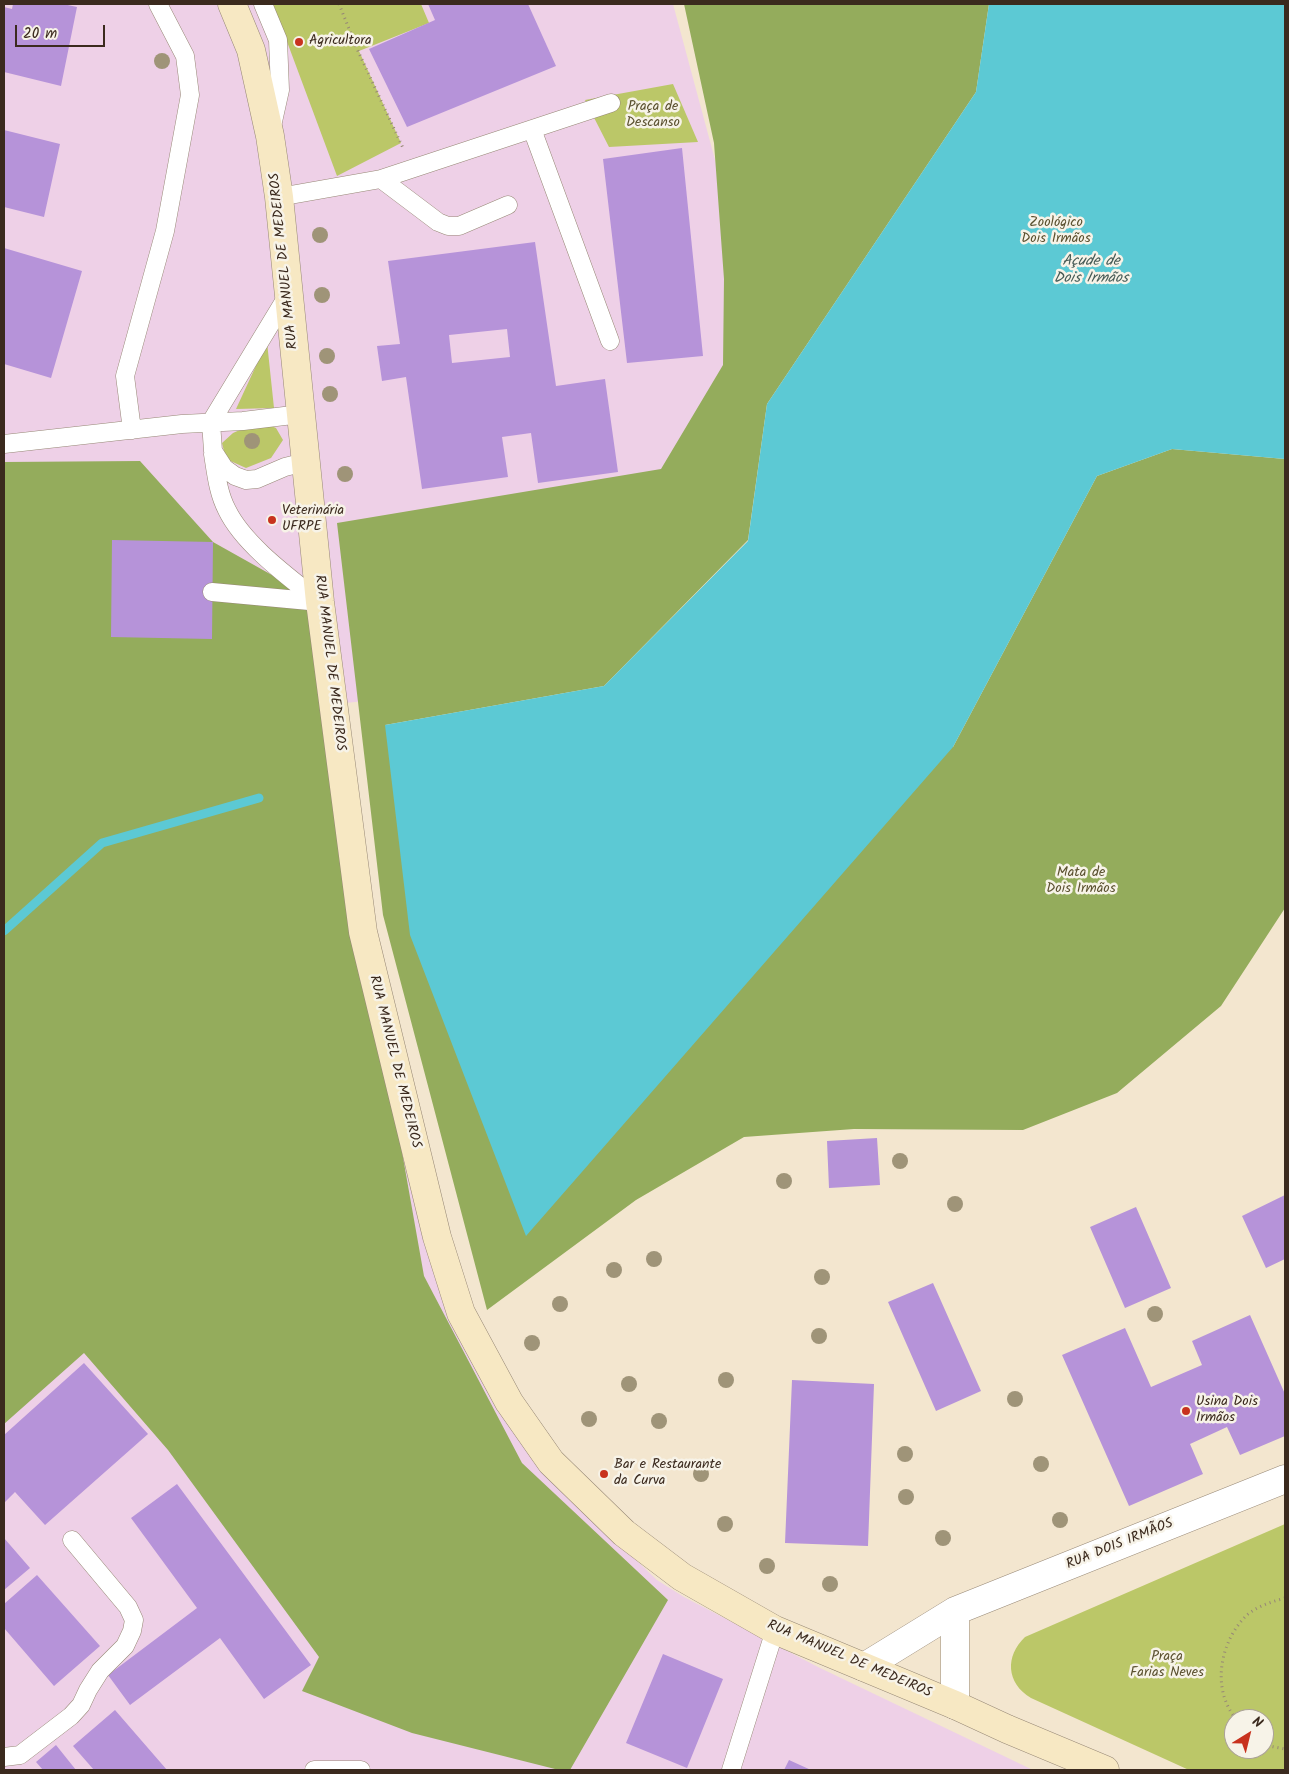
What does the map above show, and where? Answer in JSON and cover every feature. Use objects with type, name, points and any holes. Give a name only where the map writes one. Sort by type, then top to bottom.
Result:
[{"type":"main road","name":"RUA MANUEL DE MEDEIROS","points":[[232,4],[251,50],[270,136],[279,197],[320,602],[363,932],[437,1237],[461,1313],[508,1402],[551,1462],[624,1534],[682,1577],[775,1630],[1104,1770]]},
{"type":"street","name":"RUA DOIS IRMÃOS","points":[[864,1667],[955,1611],[1285,1479]]},
{"type":"street","points":[[955,1611],[955,1705]]},
{"type":"lane","points":[[132,430],[125,376],[165,231],[190,95],[185,56],[158,4]]},
{"type":"lane","points":[[263,4],[278,40],[280,90],[270,136]]},
{"type":"lane","points":[[279,197],[381,179],[610,103]]},
{"type":"lane","points":[[532,129],[610,341]]},
{"type":"lane","points":[[381,179],[438,222],[448,226],[459,226],[508,205]]},
{"type":"lane","points":[[288,295],[211,422],[213,451],[218,484],[227,511],[245,536],[278,568],[320,602]]},
{"type":"lane","points":[[4,444],[182,424],[243,421],[301,414]]},
{"type":"lane","points":[[213,451],[224,468],[235,476],[246,480],[258,479],[285,467],[305,462]]},
{"type":"lane","points":[[212,592],[320,602]]},
{"type":"lane","points":[[4,1758],[20,1755],[71,1716],[81,1704],[100,1671],[125,1646],[132,1631],[134,1620],[128,1608],[72,1540]]},
{"type":"lane","points":[[732,1770],[775,1630]]},
{"type":"lane","points":[[314,1770],[361,1770]]},
{"type":"path","points":[[339,4],[358,51],[406,155]]},
{"type":"path","points":[[1230,1709],[1222,1689],[1221,1663],[1229,1638],[1245,1617],[1266,1603],[1285,1598]]},
{"type":"shaded area","points":[[4,4],[673,4],[759,323],[602,679],[334,704],[363,932],[437,1237],[498,1395],[534,1463],[657,1580],[684,1597],[818,1667],[1033,1770],[4,1770]]},
{"type":"green space","points":[[273,4],[421,4],[429,23],[359,51],[401,143],[337,176]]},
{"type":"green space","name":"Mata de Dois Irmãos","points":[[684,4],[989,4],[976,92],[767,404],[748,540],[604,686],[385,725],[953,747],[1097,476],[1172,449],[1285,459],[1285,908],[1221,1006],[1117,1093],[1023,1130],[854,1129],[744,1137],[636,1200],[487,1310],[383,915],[337,523],[661,469],[723,365],[724,279],[714,143]]},
{"type":"green space","name":"Praça de Descanso","points":[[673,84],[698,142],[609,147],[585,100]]},
{"type":"green space","points":[[267,342],[274,408],[236,409]]},
{"type":"green space","points":[[260,421],[276,428],[283,440],[271,458],[246,468],[226,459],[222,443],[233,433]]},
{"type":"green space","points":[[140,461],[213,542],[320,602],[363,932],[424,1276],[522,1463],[668,1600],[570,1770],[559,1770],[412,1733],[302,1691],[319,1657],[168,1450],[84,1353],[4,1424],[4,462]]},
{"type":"green space","name":"Praça Farias Neves","points":[[1285,1524],[1285,1770],[1189,1770],[1031,1698],[1017,1685],[1011,1669],[1014,1652],[1018,1644],[1025,1637]]},
{"type":"water","name":"Açude de Dois Irmãos","points":[[989,4],[1285,4],[1285,459],[1172,449],[1097,476],[953,747],[526,1236],[410,935],[385,725],[604,686],[748,541],[767,404],[976,92]]},
{"type":"building","points":[[13,4],[63,4],[77,7],[61,86],[4,72],[4,7],[12,9]]},
{"type":"building","points":[[428,4],[528,4],[556,66],[407,127],[369,49],[435,20]]},
{"type":"building","points":[[4,130],[60,144],[44,217],[4,207]]},
{"type":"building","points":[[682,148],[703,356],[627,363],[603,159]]},
{"type":"building","points":[[535,242],[556,386],[605,379],[618,472],[538,483],[531,433],[502,437],[508,477],[422,489],[406,377],[382,381],[377,346],[400,344],[388,261]],"holes":[[[507,329],[510,357],[452,363],[449,335]]]},
{"type":"building","points":[[4,248],[82,271],[51,378],[4,364]]},
{"type":"building","points":[[112,540],[213,542],[212,639],[111,637]]},
{"type":"building","points":[[877,1138],[880,1185],[829,1188],[827,1141]]},
{"type":"building","points":[[1285,1195],[1285,1259],[1266,1268],[1242,1216]]},
{"type":"building","points":[[1136,1207],[1171,1288],[1125,1308],[1090,1227]]},
{"type":"building","points":[[933,1283],[981,1391],[936,1411],[888,1302]]},
{"type":"building","name":"Usina Dois Irmãos","points":[[1250,1315],[1285,1394],[1285,1436],[1240,1455],[1227,1427],[1190,1444],[1203,1474],[1129,1506],[1062,1355],[1125,1328],[1151,1387],[1202,1365],[1192,1341]]},
{"type":"building","points":[[84,1363],[148,1434],[45,1525],[15,1492],[4,1503],[4,1435]]},
{"type":"building","points":[[792,1380],[874,1384],[868,1546],[785,1543]]},
{"type":"building","points":[[177,1484],[311,1665],[264,1699],[220,1638],[130,1705],[108,1675],[197,1608],[131,1518]]},
{"type":"building","points":[[4,1538],[30,1568],[4,1590]]},
{"type":"building","points":[[37,1575],[100,1646],[54,1686],[4,1628],[4,1604]]},
{"type":"building","points":[[663,1654],[723,1679],[687,1768],[626,1743]]},
{"type":"building","points":[[115,1710],[167,1770],[94,1770],[73,1746]]},
{"type":"building","points":[[56,1745],[76,1770],[43,1770],[36,1762]]},
{"type":"building","points":[[789,1760],[811,1770],[784,1770]]},
{"type":"waterway","points":[[4,931],[102,843],[259,798]]},
{"type":"place","name":"Agricultora","points":[[299,42]]},
{"type":"place","name":"Veterinária UFRPE","points":[[272,520]]},
{"type":"place","name":"Usina Dois Irmãos","points":[[1186,1411]]},
{"type":"place","name":"Bar e Restaurante da Curva","points":[[604,1474]]},
{"type":"park label","name":"Zoológico Dois Irmãos","points":[[1056,232]]}]
